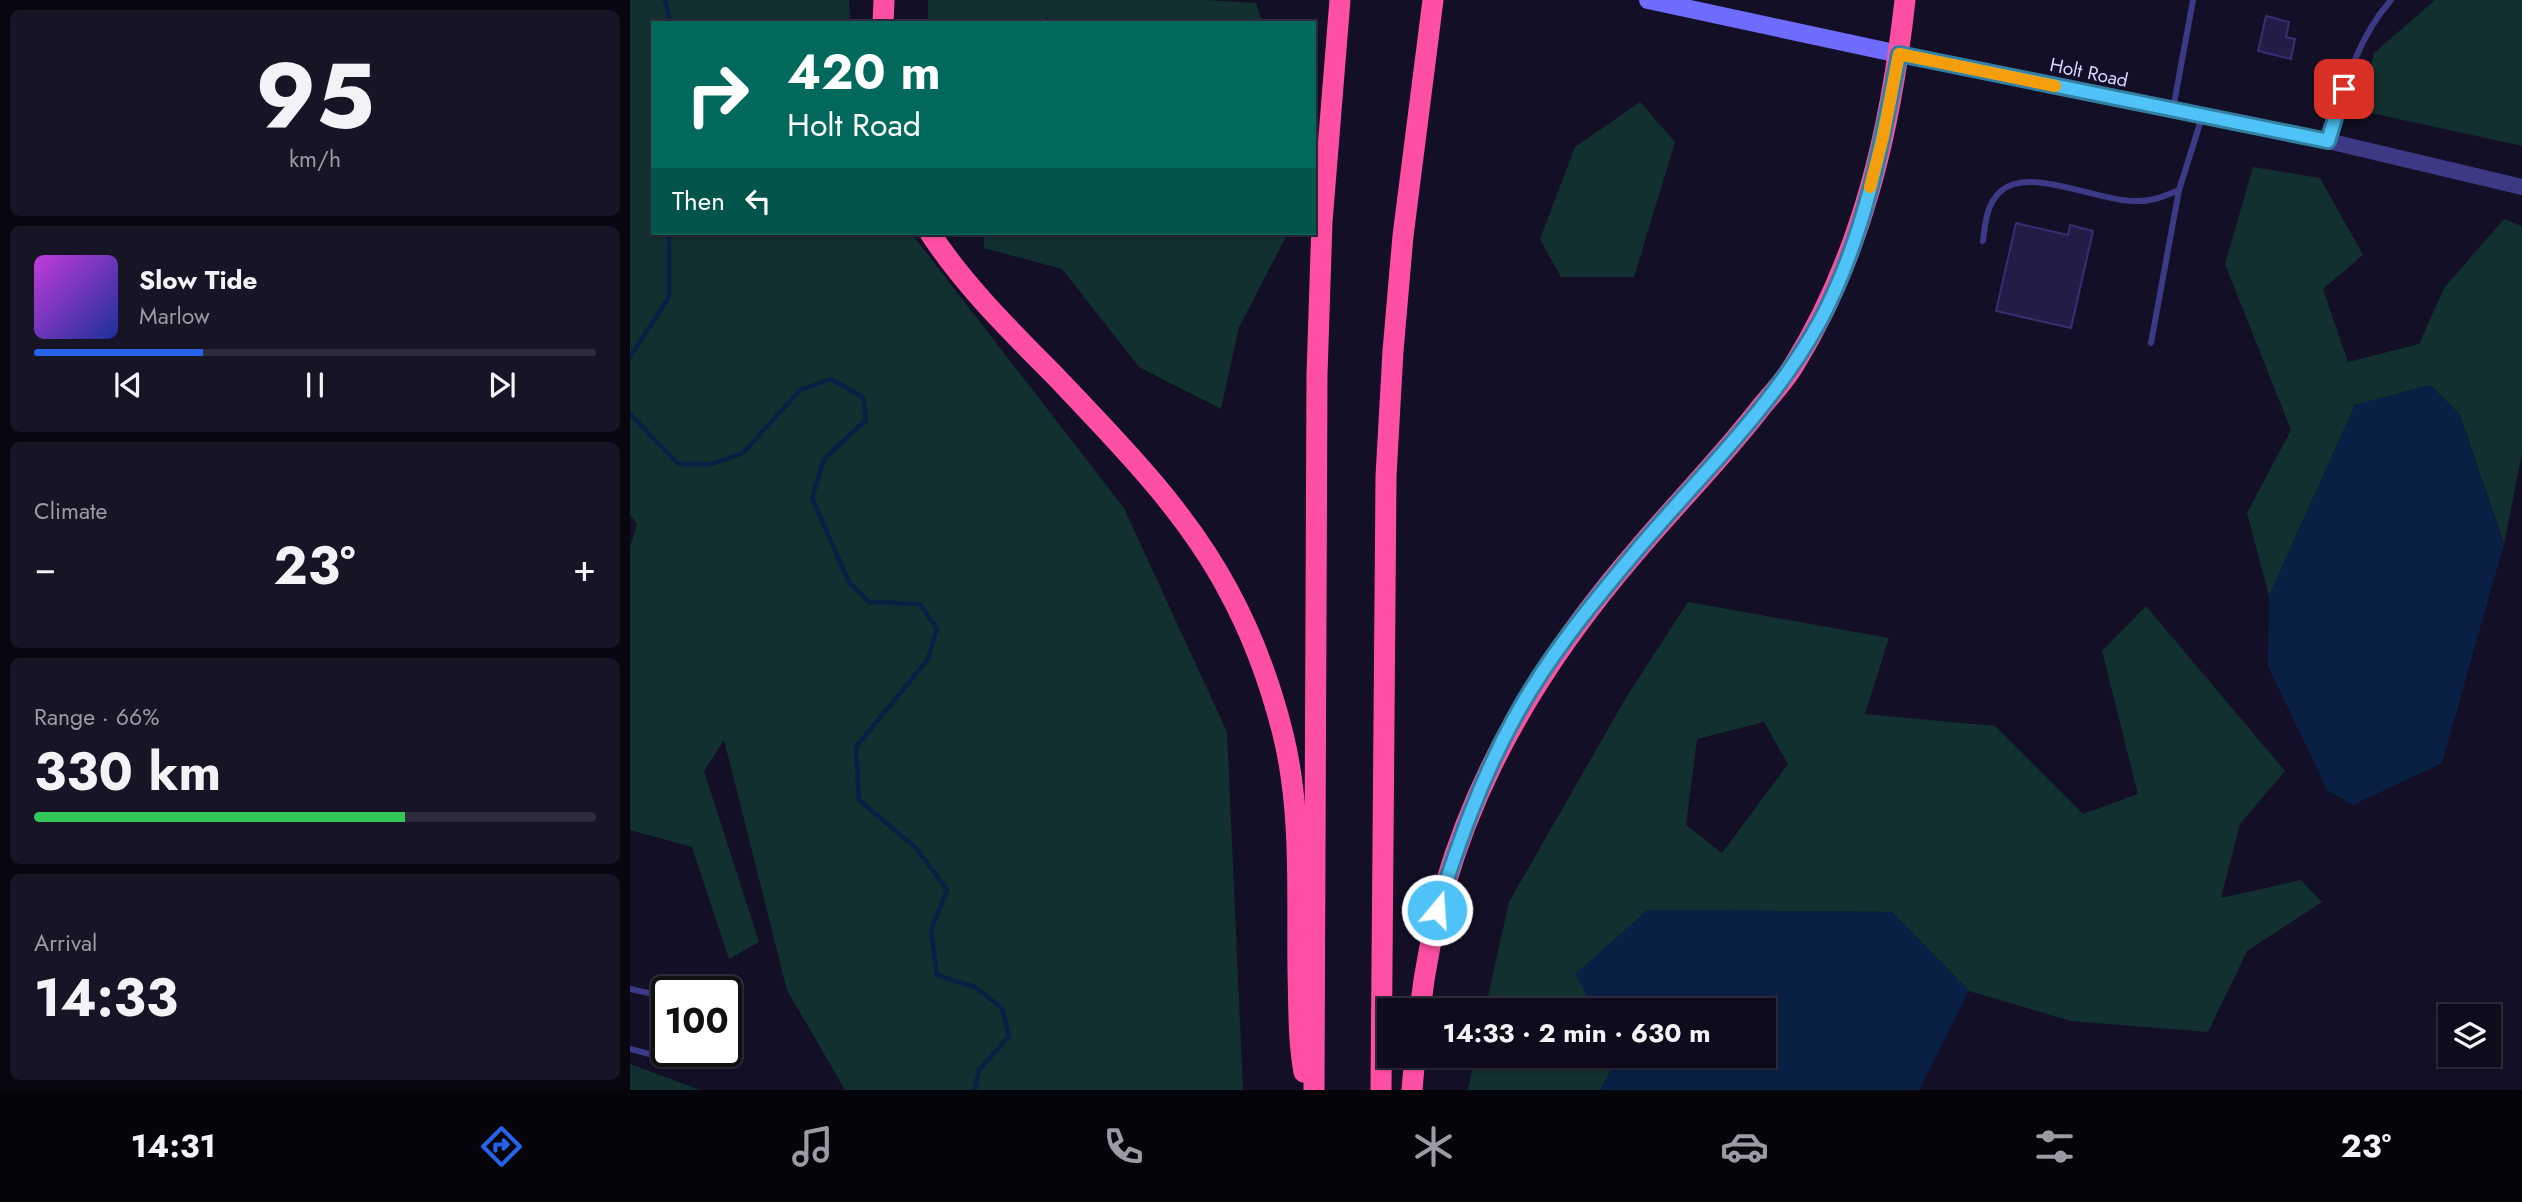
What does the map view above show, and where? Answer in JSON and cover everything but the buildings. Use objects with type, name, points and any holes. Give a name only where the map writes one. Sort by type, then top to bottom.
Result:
[{"type":"highway","points":[[883,21],[884,0]]},
{"type":"highway","points":[[1314,1090],[1317,375],[1322,222],[1340,0]]},
{"type":"highway","points":[[1381,1090],[1386,475],[1403,236],[1433,0]]},
{"type":"highway","points":[[1421,998],[1437,910],[1460,840],[1514,718],[1580,620],[1633,555],[1742,432],[1792,368],[1820,320],[1841,276],[1859,226],[1883,137],[1899,54],[1905,0]]},
{"type":"highway","points":[[931,235],[948,262],[973,292],[1061,382],[1166,499],[1228,590],[1248,635],[1283,734],[1293,794],[1297,871],[1299,1043],[1307,1090]]},
{"type":"highway","points":[[1412,1090],[1414,1068]]},
{"type":"main road","name":"Holt Road","points":[[1648,0],[1899,54]]},
{"type":"street","name":"Holt Road","points":[[1899,54],[2328,141],[2522,187]]},
{"type":"lane","points":[[2172,111],[2193,0]]},
{"type":"lane","points":[[2328,141],[2353,60],[2365,36],[2391,0]]},
{"type":"lane","points":[[2151,343],[2179,190],[2202,117]]},
{"type":"lane","points":[[1983,241],[1988,211],[2000,191],[2017,182],[2040,183],[2130,201],[2158,200],[2179,190]]},
{"type":"lane","points":[[630,989],[651,994]]},
{"type":"lane","points":[[630,1049],[651,1054]]},
{"type":"green space","points":[[630,0],[849,0],[850,21],[651,21],[651,235],[913,235],[1124,508],[1227,732],[1243,1090],[845,1090],[787,990],[724,740],[704,771],[759,942],[729,959],[692,847],[630,830],[630,547],[637,525],[630,514]]},
{"type":"green space","points":[[928,0],[1206,0],[1256,3],[1262,21],[1051,21],[1046,17],[1045,21],[928,21]]},
{"type":"green space","points":[[2435,0],[2522,0],[2522,146],[2362,111],[2374,53]]},
{"type":"green space","points":[[1640,102],[1675,142],[1634,277],[1561,277],[1540,239],[1575,147]]},
{"type":"green space","points":[[2253,167],[2320,178],[2363,255],[2323,289],[2348,362],[2419,344],[2444,288],[2504,219],[2522,226],[2522,453],[2504,544],[2460,415],[2430,385],[2355,405],[2269,596],[2247,513],[2291,430],[2225,264]]},
{"type":"green space","points":[[984,235],[1287,235],[1239,327],[1221,409],[1139,367],[1062,269],[984,248]]},
{"type":"green space","points":[[1688,602],[1889,638],[1865,714],[1995,726],[2083,814],[2138,794],[2102,651],[2146,606],[2285,771],[2240,824],[2221,898],[2301,880],[2322,902],[2247,951],[2208,1032],[2071,1021],[1969,991],[1892,912],[1648,910],[1576,974],[1589,998],[1488,998],[1509,902],[1627,696]],"holes":[[[1764,722],[1788,764],[1722,853],[1686,825],[1697,739]]]},
{"type":"green space","points":[[630,1064],[700,1090],[630,1090]]},
{"type":"green space","points":[[1472,1068],[1613,1068],[1600,1090],[1468,1090]]},
{"type":"water","points":[[2430,385],[2460,415],[2504,544],[2442,763],[2353,805],[2327,790],[2268,666],[2269,596],[2355,405]]},
{"type":"water","points":[[1648,910],[1892,912],[1969,991],[1919,1090],[1600,1090],[1613,1068],[1776,1068],[1776,998],[1588,998],[1575,974]]},
{"type":"waterway","points":[[665,0],[670,21]]},
{"type":"waterway","points":[[630,357],[669,297],[669,235]]},
{"type":"waterway","points":[[630,414],[678,464],[712,464],[743,453],[800,390],[831,379],[863,397],[866,420],[824,459],[812,498],[849,582],[869,602],[920,604],[937,629],[928,659],[856,747],[859,800],[916,848],[947,890],[931,930],[937,975],[975,987],[1002,1008],[1009,1036],[979,1070],[975,1090]]},
{"type":"slow traffic","points":[[1870,187],[1899,54],[2055,86]]},
{"type":"route","points":[[1437,910],[1460,840],[1487,774],[1514,718],[1543,672],[1580,620],[1633,555],[1742,432],[1792,368],[1820,320],[1841,276],[1859,226],[1883,137],[1899,54],[2328,141],[2344,89]]}]
